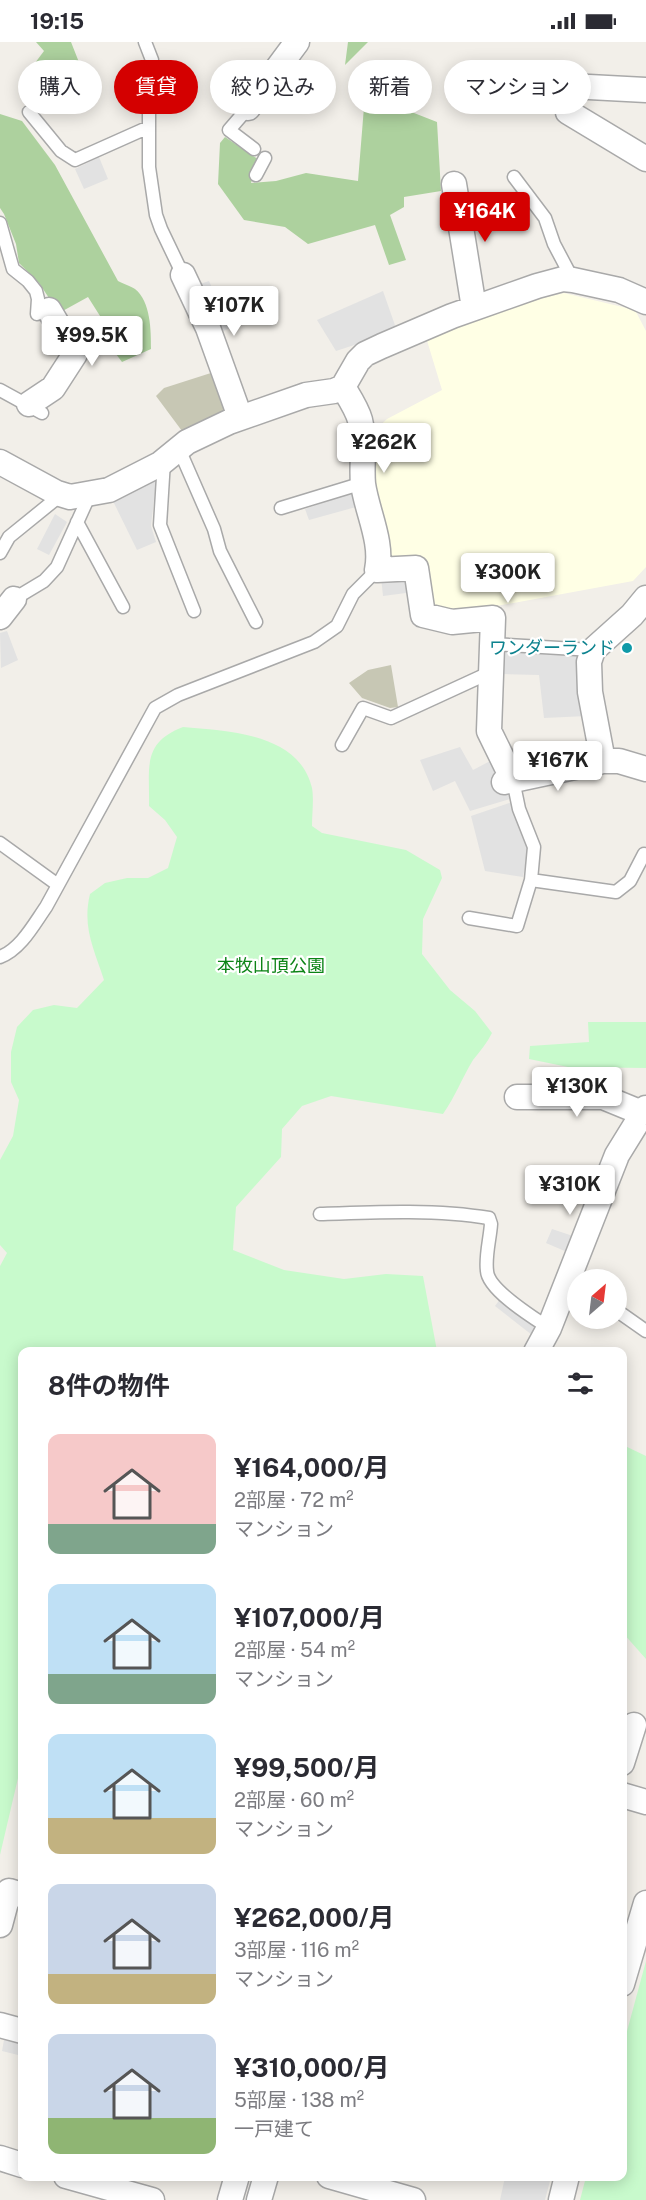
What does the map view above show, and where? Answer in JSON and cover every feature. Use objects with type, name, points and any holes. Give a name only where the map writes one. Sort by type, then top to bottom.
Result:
[{"type":"street","points":[[284,60],[297,42]]},
{"type":"street","points":[[646,90],[570,86],[568,112],[646,159]]},
{"type":"street","points":[[454,184],[474,308]]},
{"type":"street","points":[[183,275],[208,328],[240,417]]},
{"type":"street","points":[[0,462],[62,494],[90,495],[109,490],[172,455],[187,442],[240,417],[343,387],[357,361],[365,354],[474,308],[551,281],[573,280],[619,290],[646,302]]},
{"type":"street","points":[[36,409],[75,354],[43,312]]},
{"type":"street","points":[[343,387],[359,417],[364,437],[363,483],[378,549],[377,570],[416,568],[423,615],[452,622],[493,618],[489,731],[508,781],[603,761],[619,761],[646,769]]},
{"type":"street","points":[[603,761],[590,692],[589,662],[593,650],[632,615],[646,598]]},
{"type":"street","points":[[517,1097],[603,1097],[644,1110],[617,1155],[577,1269]]},
{"type":"street","points":[[539,1347],[567,1293]]},
{"type":"street","points":[[627,1747],[634,1725]]},
{"type":"street","points":[[627,1796],[646,1802]]},
{"type":"street","points":[[0,1925],[9,1891],[18,1894]]},
{"type":"street","points":[[627,1967],[646,1903]]},
{"type":"street","points":[[0,2025],[18,2030]]},
{"type":"street","points":[[0,2158],[18,2164]]},
{"type":"street","points":[[84,2181],[152,2200]]},
{"type":"street","points":[[230,2200],[236,2181]]},
{"type":"street","points":[[260,2200],[265,2181]]},
{"type":"street","points":[[346,2181],[413,2200]]},
{"type":"street","points":[[561,2200],[566,2181]]},
{"type":"lane","points":[[145,42],[152,60],[149,167],[156,215],[160,229],[183,275]]},
{"type":"lane","points":[[31,114],[61,151],[75,160],[149,128]]},
{"type":"lane","points":[[243,114],[229,130],[254,149]]},
{"type":"lane","points":[[256,174],[264,158]]},
{"type":"lane","points":[[514,177],[545,218],[554,244],[573,280]]},
{"type":"lane","points":[[0,223],[13,269],[36,291],[43,312]]},
{"type":"lane","points":[[0,390],[36,409]]},
{"type":"lane","points":[[172,455],[160,525],[194,611]]},
{"type":"lane","points":[[172,455],[214,529],[220,551],[256,622]]},
{"type":"lane","points":[[281,508],[363,483]]},
{"type":"lane","points":[[0,553],[9,537],[62,494]]},
{"type":"lane","points":[[7,608],[44,581],[57,567],[90,495]]},
{"type":"lane","points":[[77,522],[123,607]]},
{"type":"lane","points":[[0,957],[8,954],[28,934],[58,885],[155,708],[178,695],[314,642],[337,626],[353,594],[377,570]]},
{"type":"lane","points":[[492,644],[593,650]]},
{"type":"lane","points":[[342,745],[363,708],[390,718],[491,672]]},
{"type":"lane","points":[[469,918],[517,926],[531,880],[534,847],[508,781]]},
{"type":"lane","points":[[0,843],[58,885]]},
{"type":"lane","points":[[531,880],[616,892],[630,881],[644,854]]},
{"type":"lane","points":[[320,1214],[404,1212],[489,1218],[491,1224],[487,1271],[489,1280],[520,1308],[549,1328]]},
{"type":"lane","points":[[627,1318],[646,1331]]},
{"type":"shaded area","points":[[99,157],[108,179],[84,189],[75,169]]},
{"type":"shaded area","points":[[209,281],[230,328],[217,334],[197,285]]},
{"type":"shaded area","points":[[383,291],[397,331],[336,351],[317,320]]},
{"type":"shaded area","points":[[564,293],[635,310],[646,331],[646,567],[633,581],[464,612],[442,610],[429,602],[422,556],[392,560],[385,553],[371,483],[372,433],[387,419],[442,390],[425,334],[487,312]]},
{"type":"shaded area","points":[[214,372],[228,409],[182,431],[156,396],[164,388]]},
{"type":"shaded area","points":[[157,473],[151,526],[156,542],[137,550],[111,497]]},
{"type":"shaded area","points":[[354,492],[356,507],[309,520],[305,509]]},
{"type":"shaded area","points":[[55,514],[67,522],[49,555],[37,549]]},
{"type":"shaded area","points":[[406,574],[406,593],[383,596],[381,577]]},
{"type":"shaded area","points":[[7,631],[18,660],[1,668],[0,633]]},
{"type":"shaded area","points":[[499,650],[580,655],[587,716],[544,718],[539,675],[501,674]]},
{"type":"shaded area","points":[[391,665],[398,707],[390,708],[362,698],[349,683],[368,670]]},
{"type":"shaded area","points":[[460,747],[473,770],[494,759],[510,799],[470,811],[455,781],[433,791],[420,760]]},
{"type":"shaded area","points":[[512,802],[528,849],[523,877],[485,871],[471,816]]},
{"type":"shaded area","points":[[552,1229],[573,1236],[567,1252],[546,1243]]},
{"type":"shaded area","points":[[500,1299],[537,1329],[532,1335],[495,1306]]},
{"type":"shaded area","points":[[4,2040],[18,2043],[18,2055],[2,2051]]},
{"type":"shaded area","points":[[504,2181],[550,2181],[545,2200],[500,2200]]},
{"type":"green space","points":[[36,42],[71,42],[78,60],[37,60],[44,51]]},
{"type":"green space","points":[[348,42],[368,42],[348,60],[345,65]]},
{"type":"green space","points":[[0,114],[22,121],[55,165],[118,281],[133,288],[144,301],[149,317],[151,349],[122,362],[104,338],[107,327],[88,297],[59,313],[39,283],[19,263],[16,244],[0,208]]},
{"type":"green space","points":[[363,114],[417,114],[437,122],[441,191],[404,197],[404,207],[390,215],[406,260],[389,265],[375,225],[308,244],[285,227],[244,220],[218,184],[220,143],[225,137],[259,160],[251,183],[276,181],[306,173],[358,181]]},
{"type":"green space","name":"本牧山頂公園","points":[[183,727],[220,730],[260,738],[277,746],[293,756],[305,770],[313,792],[312,826],[322,833],[406,850],[440,870],[442,878],[423,919],[422,954],[450,990],[475,1011],[492,1033],[473,1060],[443,1114],[331,1096],[302,1106],[282,1129],[281,1157],[236,1207],[233,1250],[284,1270],[344,1279],[386,1274],[423,1276],[436,1347],[18,1347],[18,1778],[0,1855],[0,1266],[7,1253],[0,1245],[0,1160],[13,1136],[19,1100],[11,1082],[11,1052],[17,1027],[33,1010],[54,1005],[77,1008],[104,980],[88,928],[90,894],[105,883],[127,878],[148,878],[168,868],[177,837],[165,820],[149,806],[149,769],[154,749],[170,733]]},
{"type":"green space","points":[[588,1022],[646,1022],[646,1068],[568,1067],[529,1059],[530,1046],[589,1042]]},
{"type":"green space","points":[[627,1447],[646,1456],[646,1659],[627,1638]]},
{"type":"green space","points":[[646,1961],[646,2200],[580,2200],[585,2181],[627,2181],[627,2031]]},
{"type":"place","name":"ワンダーランド","points":[[627,648]]}]
